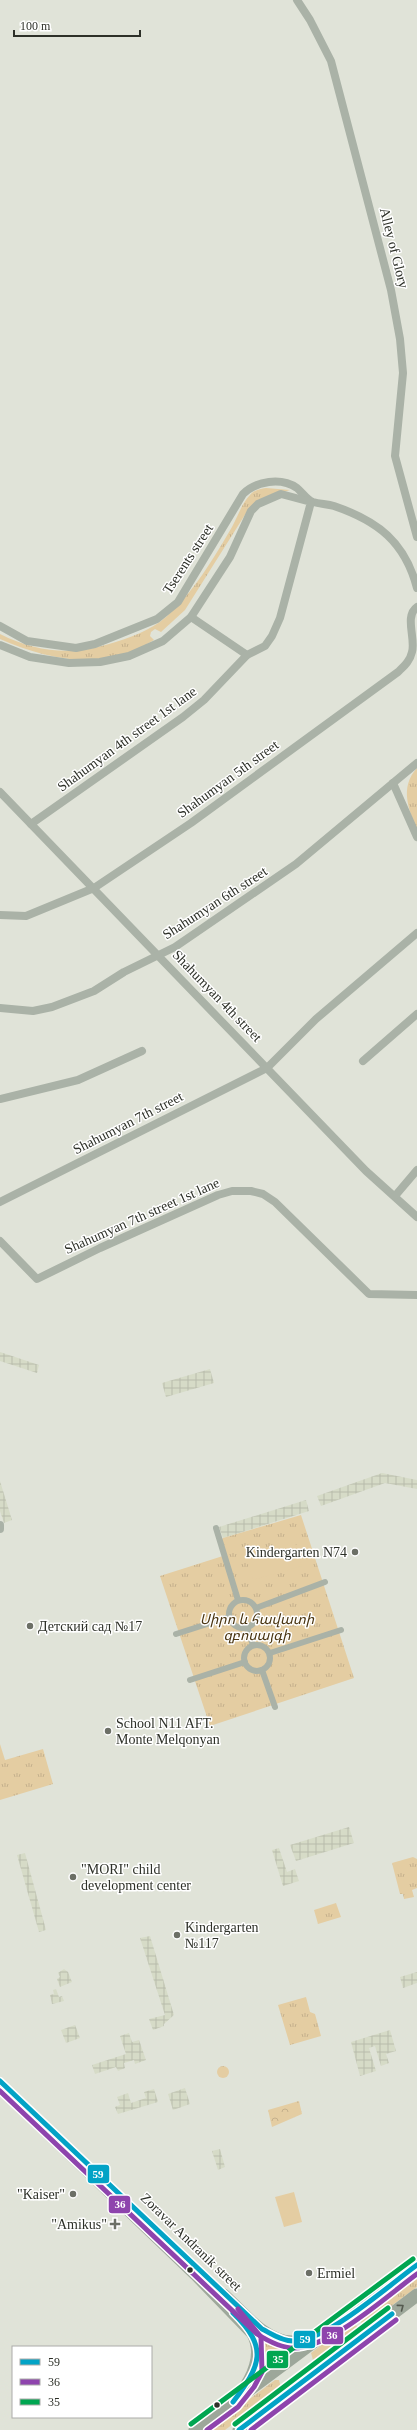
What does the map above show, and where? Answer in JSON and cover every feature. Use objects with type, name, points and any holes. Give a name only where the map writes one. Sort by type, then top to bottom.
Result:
[{"type":"highway","points":[[195,2430],[417,2265]]},
{"type":"highway","points":[[239,2430],[417,2295]]},
{"type":"main road","name":"Zoravar Andranik street","points":[[0,2081],[262,2328],[285,2340],[295,2341],[324,2334]]},
{"type":"main road","name":"Zoravar Andranik street","points":[[0,2088],[195,2275],[252,2334],[256,2344],[254,2370],[248,2383],[233,2402]]},
{"type":"street","name":"Alley of Glory","points":[[297,0],[310,20],[331,61],[391,290],[400,339],[403,373],[395,456],[417,537]]},
{"type":"street","name":"Tserents street","points":[[0,626],[27,641],[76,648],[95,644],[127,632],[157,619],[178,602],[221,533],[237,503],[250,488],[269,482],[281,482],[296,488],[311,502]]},
{"type":"street","points":[[0,645],[30,657],[69,663],[100,662],[129,656],[163,641],[191,617],[230,557],[251,510],[258,504],[281,494],[334,506],[367,521],[391,536],[406,556],[417,588]]},
{"type":"street","name":"Shahumyan 4th street 1st lane","points":[[32,824],[183,717],[204,700],[247,655],[265,646],[272,636],[280,618],[311,502]]},
{"type":"street","name":"Shahumyan 5th street","points":[[0,915],[26,916],[94,888],[191,823],[398,672],[408,662],[412,652],[414,644],[412,617],[417,607]]},
{"type":"street","points":[[191,617],[247,655]]},
{"type":"street","name":"Shahumyan 6th street","points":[[0,1008],[33,1011],[52,1007],[94,992],[159,954],[175,947],[296,864],[417,763]]},
{"type":"street","points":[[392,783],[417,837]]},
{"type":"street","name":"Shahumyan 4th street","points":[[0,792],[159,954],[366,1171],[395,1196],[417,1218]]},
{"type":"street","name":"Shahumyan 7th street","points":[[0,1202],[267,1068],[316,1020],[417,933]]},
{"type":"street","points":[[363,1061],[417,1014]]},
{"type":"street","points":[[0,1099],[78,1080],[142,1051]]},
{"type":"street","points":[[395,1196],[417,1170]]},
{"type":"street","name":"Shahumyan 7th street 1st lane","points":[[0,1241],[36,1279],[196,1203],[232,1191],[251,1191],[263,1194],[275,1202],[369,1294],[417,1295]]},
{"type":"street","points":[[216,1528],[238,1600]]},
{"type":"street","points":[[256,1608],[325,1582]]},
{"type":"street","points":[[238,1600],[249,1601],[256,1608],[256,1620],[248,1627],[236,1626],[229,1617],[230,1607],[238,1600]]},
{"type":"street","points":[[176,1634],[229,1617]]},
{"type":"street","points":[[248,1627],[253,1645]]},
{"type":"street","points":[[270,1653],[341,1630]]},
{"type":"street","points":[[253,1645],[263,1646],[270,1653]]},
{"type":"street","points":[[245,1662],[246,1652],[253,1645]]},
{"type":"street","points":[[262,1670],[269,1663],[270,1653]]},
{"type":"street","points":[[245,1662],[252,1669],[262,1670]]},
{"type":"street","points":[[190,1680],[245,1662]]},
{"type":"street","points":[[262,1670],[275,1707]]},
{"type":"shaded area","points":[[0,1352],[39,1365],[37,1373],[0,1361]]},
{"type":"shaded area","points":[[210,1369],[214,1383],[166,1397],[162,1383]]},
{"type":"shaded area","points":[[382,1473],[417,1480],[417,1489],[385,1483],[321,1506],[317,1496]]},
{"type":"shaded area","points":[[0,1481],[12,1520],[4,1523],[0,1511]]},
{"type":"shaded area","points":[[306,1500],[309,1511],[223,1538],[219,1527]]},
{"type":"shaded area","points":[[349,1827],[354,1843],[296,1861],[290,1845]]},
{"type":"shaded area","points":[[279,1848],[287,1872],[295,1869],[299,1881],[283,1886],[272,1850]]},
{"type":"shaded area","points":[[25,1853],[46,1930],[39,1932],[17,1855]]},
{"type":"shaded area","points":[[150,1936],[174,2015],[164,2024],[164,2026],[153,2030],[149,2019],[165,2015],[140,1938]]},
{"type":"shaded area","points":[[64,1969],[68,1972],[72,1982],[60,1987],[57,1979],[60,1977],[58,1973]]},
{"type":"shaded area","points":[[417,1972],[417,1983],[403,1988],[400,1977]]},
{"type":"shaded area","points":[[56,1989],[59,1997],[62,1996],[64,2001],[52,2004],[50,1995],[54,1994],[53,1990]]},
{"type":"shaded area","points":[[75,2025],[80,2038],[66,2043],[61,2030]]},
{"type":"shaded area","points":[[390,2030],[396,2051],[386,2054],[389,2063],[381,2066],[375,2046],[369,2048],[376,2071],[360,2076],[351,2042]]},
{"type":"shaded area","points":[[129,2033],[132,2042],[139,2040],[146,2060],[135,2064],[134,2060],[124,2063],[125,2068],[118,2071],[116,2067],[95,2074],[92,2065],[126,2054],[120,2036]]},
{"type":"shaded area","points":[[185,2088],[190,2104],[173,2110],[168,2094]]},
{"type":"shaded area","points":[[154,2089],[158,2102],[118,2114],[115,2107],[120,2105],[117,2097],[128,2093],[131,2103],[146,2098],[144,2092]]},
{"type":"shaded area","points":[[220,2149],[225,2167],[218,2170],[212,2151]]},
{"type":"green space","points":[[266,488],[290,490],[263,498],[248,510],[185,610],[161,632],[155,629],[151,632],[150,636],[154,640],[136,650],[109,659],[77,660],[45,655],[0,639],[0,634],[27,645],[67,651],[95,648],[139,634],[160,622],[176,608],[194,586],[218,551],[247,498],[255,491]]},
{"type":"green space","points":[[417,768],[417,831],[407,799],[407,791],[408,783]]},
{"type":"green space","name":"Սիրո և հավատի զբոսայգի","points":[[301,1515],[354,1678],[210,1726],[160,1576],[226,1555],[221,1540],[223,1538]]},
{"type":"green space","points":[[295,1542],[302,1566],[253,1580],[246,1557]]},
{"type":"green space","points":[[0,1744],[5,1760],[43,1749],[53,1784],[0,1800]]},
{"type":"green space","points":[[413,1857],[417,1859],[417,1888],[412,1890],[414,1897],[404,1899],[403,1894],[400,1894],[392,1863]]},
{"type":"green space","points":[[336,1903],[341,1917],[318,1924],[314,1910]]},
{"type":"green space","points":[[306,1997],[310,2012],[315,2014],[321,2036],[290,2045],[278,2005]]},
{"type":"green space","points":[[223,2066],[227,2068],[229,2072],[227,2076],[223,2078],[219,2076],[217,2072],[219,2068]]},
{"type":"green space","points":[[299,2101],[302,2114],[272,2127],[268,2110]]},
{"type":"green space","points":[[294,2192],[302,2222],[284,2227],[275,2197]]},
{"type":"green space","points":[[417,2274],[417,2287],[364,2326],[358,2318]]},
{"type":"green space","points":[[353,2321],[359,2329],[317,2361],[313,2360],[311,2353]]},
{"type":"green space","points":[[260,2332],[275,2345],[294,2349],[262,2372],[264,2354],[255,2337]]},
{"type":"green space","points":[[275,2380],[279,2380],[281,2388],[225,2430],[208,2430]]},
{"type":"transit line","name":"59","points":[[0,2081],[262,2329],[277,2337],[293,2341],[307,2339],[322,2332],[357,2311],[417,2265]]},
{"type":"transit line","name":"36","points":[[0,2091],[257,2334],[275,2344],[294,2348],[308,2346],[324,2339],[358,2319],[417,2274]]},
{"type":"transit line","name":"35","points":[[191,2424],[413,2259]]},
{"type":"transit line","name":"35","points":[[235,2424],[388,2308]]},
{"type":"transit line","name":"36","points":[[207,2430],[238,2407],[254,2387],[262,2372],[261,2337],[238,2309]]},
{"type":"transit line","name":"59","points":[[233,2313],[252,2336],[256,2347],[257,2357],[255,2367],[250,2377],[233,2402]]},
{"type":"transit line","name":"59","points":[[239,2430],[392,2314]]},
{"type":"transit line","name":"36","points":[[251,2430],[396,2320]]},
{"type":"place","name":"Kindergarten N74","points":[[355,1552]]},
{"type":"place","name":"Детский сад №17","points":[[30,1626]]},
{"type":"place","name":"School N11 AFT. Monte Melqonyan","points":[[108,1731]]},
{"type":"place","name":"\"MORI\" child development center","points":[[73,1877]]},
{"type":"place","name":"Kindergarten №117","points":[[177,1935]]},
{"type":"place","name":"\"Kaiser\"","points":[[73,2194]]},
{"type":"place","name":"\"Amikus\"","points":[[115,2224]]},
{"type":"place","name":"Ermiel","points":[[309,2273]]}]
